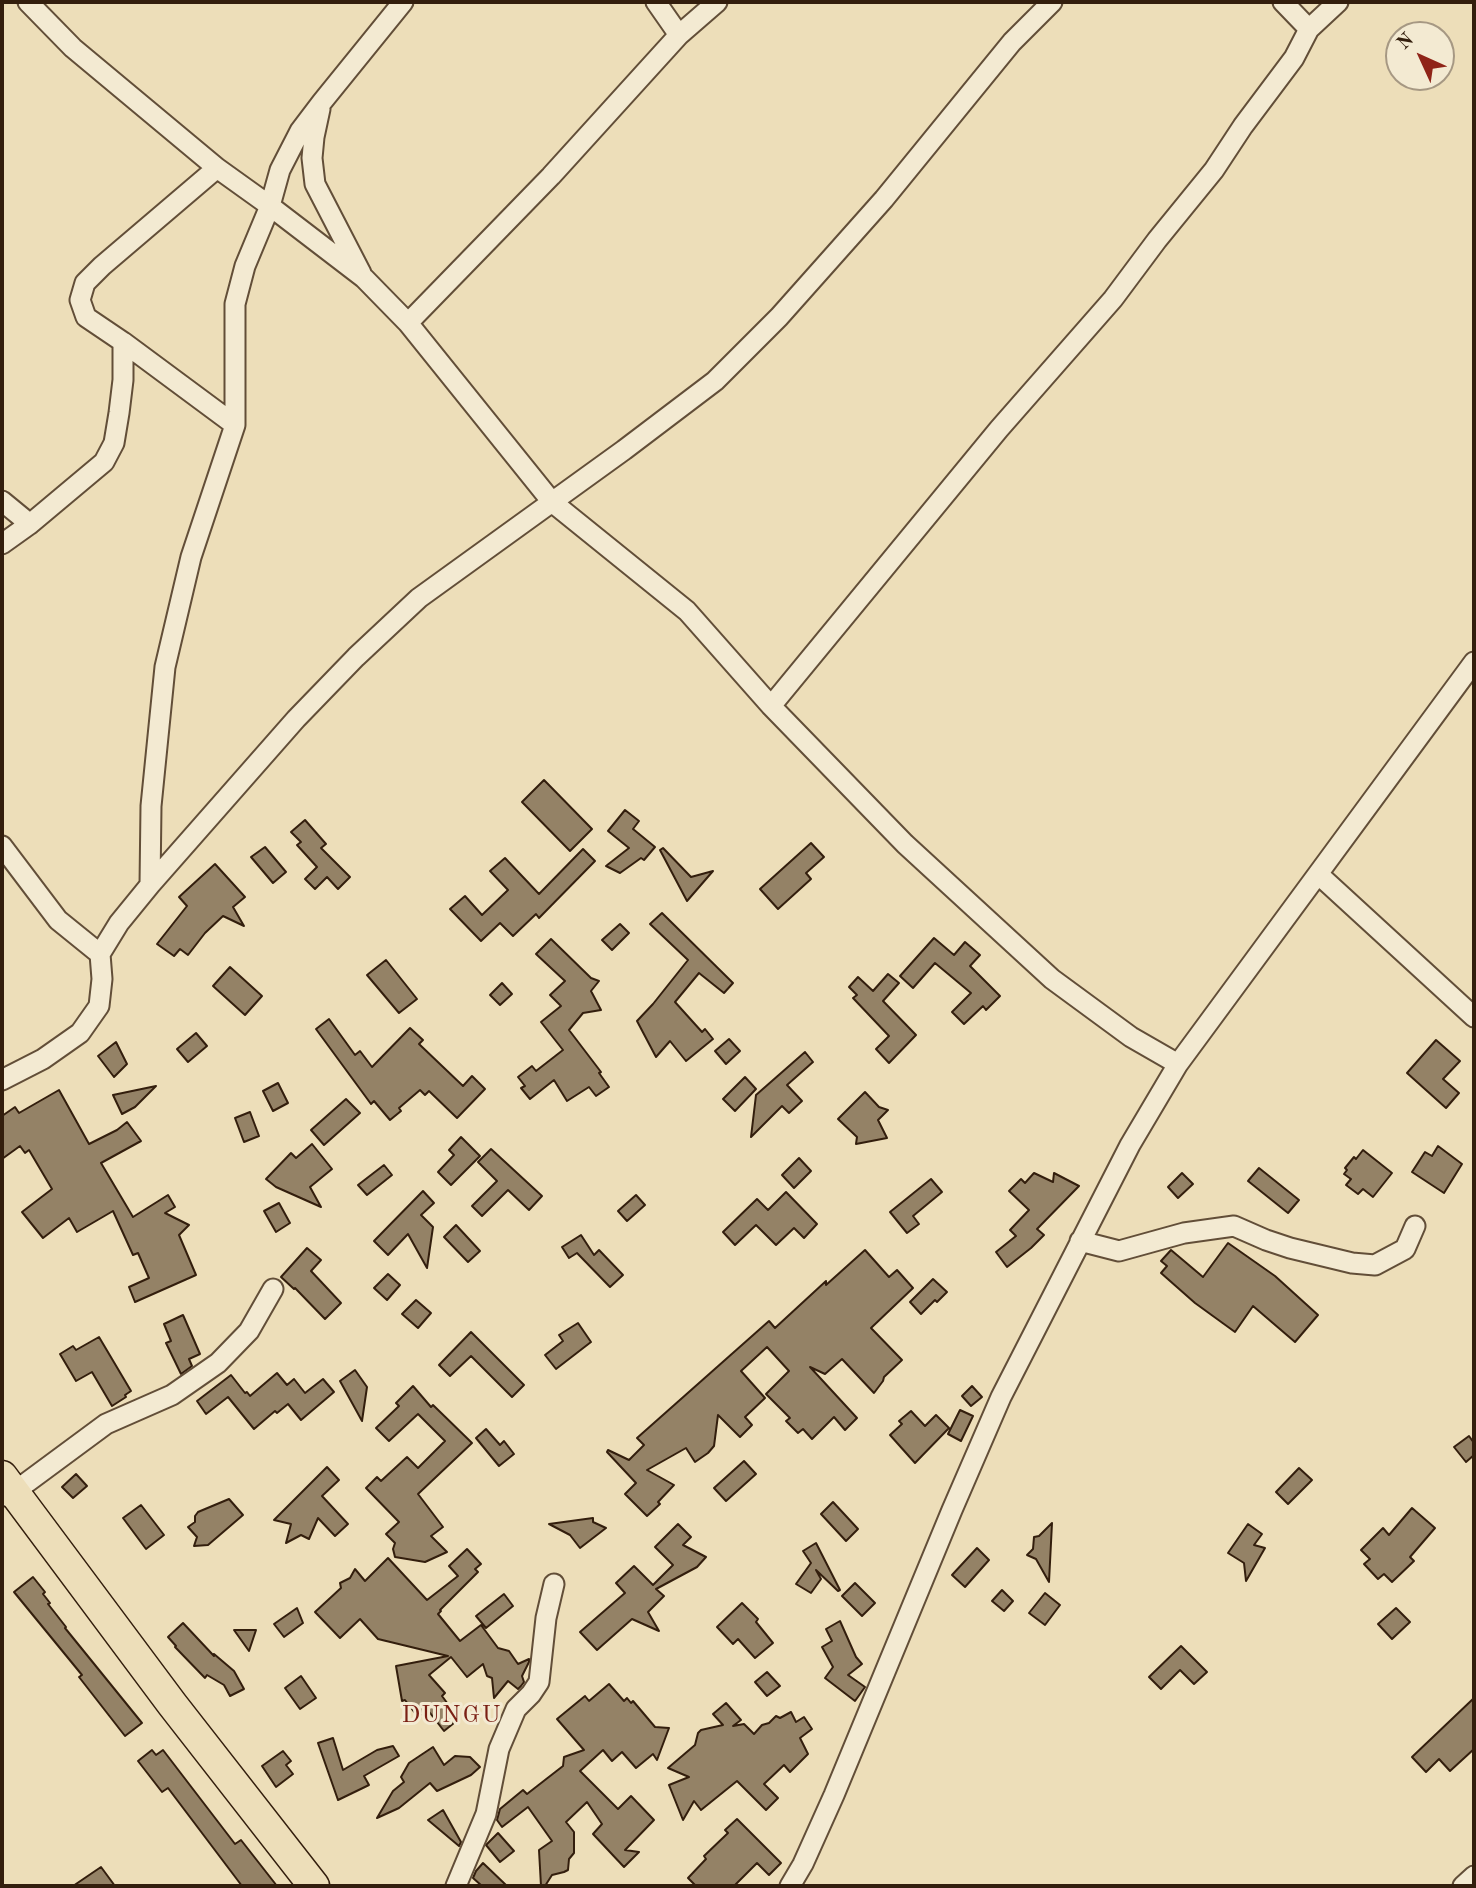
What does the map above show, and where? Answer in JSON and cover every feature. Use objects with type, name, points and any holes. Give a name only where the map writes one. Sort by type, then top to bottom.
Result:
[{"type":"highway","points":[[6,1489],[314,1886]]},
{"type":"street","points":[[27,2],[73,48],[217,168],[363,278],[408,323],[552,502],[687,611],[772,706],[905,844],[1052,979],[1131,1037],[1178,1065]]},
{"type":"street","points":[[150,885],[151,806],[165,667],[191,557],[235,425],[235,303],[280,170],[300,131],[403,2]]},
{"type":"street","points":[[656,2],[679,35]]},
{"type":"street","points":[[408,323],[551,176],[679,35],[717,2]]},
{"type":"street","points":[[2,1080],[43,1059],[80,1033],[99,1006],[102,979],[100,954],[119,923],[296,719],[356,657],[419,598],[715,381],[779,317],[884,199],[1012,42],[1052,2]]},
{"type":"street","points":[[1283,2],[1309,29]]},
{"type":"street","points":[[772,706],[999,429],[1113,299],[1214,170],[1294,58],[1309,29],[1338,2]]},
{"type":"street","points":[[322,102],[312,158],[315,184],[363,278]]},
{"type":"street","points":[[217,168],[102,266],[85,283],[80,300],[86,317],[235,425]]},
{"type":"street","points":[[2,544],[104,462],[114,443],[123,380],[123,342]]},
{"type":"street","points":[[2,501],[30,524]]},
{"type":"street","points":[[790,1886],[803,1864],[834,1795],[1001,1397],[1130,1146],[1178,1065],[1474,662]]},
{"type":"street","points":[[2,846],[58,920],[100,954]]},
{"type":"street","points":[[1318,874],[1474,1017]]},
{"type":"street","points":[[1080,1241],[1119,1251],[1184,1233],[1234,1226],[1290,1248],[1352,1263],[1375,1265],[1405,1249],[1416,1226]]},
{"type":"street","points":[[6,1489],[106,1424],[172,1395],[218,1363],[249,1331],[274,1289]]},
{"type":"street","points":[[456,1886],[486,1814],[499,1749],[516,1709],[531,1694],[538,1682],[546,1618],[554,1584]]},
{"type":"street","points":[[1463,1886],[1474,1876]]},
{"type":"building","points":[[544,780],[592,829],[570,851],[522,802]]},
{"type":"building","points":[[625,810],[639,821],[633,829],[655,847],[644,860],[641,858],[620,873],[606,866],[629,848],[608,831]]},
{"type":"building","points":[[305,820],[326,844],[321,848],[350,877],[338,889],[327,877],[315,889],[305,879],[317,867],[297,845],[301,842],[291,832]]},
{"type":"building","points":[[811,843],[824,857],[806,873],[811,879],[778,909],[760,889]]},
{"type":"building","points":[[265,847],[286,872],[273,883],[251,857]]},
{"type":"building","points":[[663,848],[691,877],[713,871],[687,901],[660,850]]},
{"type":"building","points":[[583,849],[595,861],[539,918],[536,914],[513,936],[500,923],[481,941],[450,909],[465,896],[482,915],[508,890],[490,871],[505,858],[539,894]]},
{"type":"building","points":[[215,864],[245,897],[233,907],[244,926],[223,916],[188,955],[180,949],[174,956],[157,944],[187,906],[179,897]]},
{"type":"building","points":[[662,913],[733,983],[724,993],[699,973],[675,1002],[702,1032],[705,1029],[713,1039],[686,1061],[670,1041],[656,1057],[637,1021],[688,960],[650,924]]},
{"type":"building","points":[[620,924],[629,933],[612,950],[602,940]]},
{"type":"building","points":[[934,938],[954,955],[965,942],[980,955],[970,966],[1000,996],[986,1010],[983,1006],[964,1024],[952,1012],[971,993],[935,963],[913,988],[900,976]]},
{"type":"building","points":[[551,939],[591,978],[599,981],[591,991],[601,1010],[583,1013],[569,1030],[609,1087],[596,1096],[589,1087],[567,1101],[554,1080],[530,1099],[521,1088],[525,1086],[518,1077],[532,1066],[536,1071],[563,1050],[541,1022],[561,1006],[550,995],[565,981],[536,954]]},
{"type":"building","points":[[386,960],[417,999],[399,1013],[367,975]]},
{"type":"building","points":[[230,967],[262,996],[245,1015],[213,986]]},
{"type":"building","points":[[888,974],[899,983],[883,1001],[916,1035],[889,1063],[876,1049],[889,1036],[853,998],[857,995],[849,987],[858,977],[873,991]]},
{"type":"building","points":[[502,983],[512,994],[500,1005],[490,995]]},
{"type":"building","points":[[329,1019],[355,1055],[360,1051],[372,1067],[410,1028],[423,1040],[419,1044],[463,1086],[472,1076],[485,1089],[457,1118],[429,1091],[425,1095],[420,1090],[399,1108],[401,1111],[390,1120],[374,1101],[371,1104],[316,1029]]},
{"type":"building","points":[[196,1033],[207,1046],[188,1062],[177,1049]]},
{"type":"building","points":[[729,1039],[740,1051],[726,1064],[715,1051]]},
{"type":"building","points":[[1436,1040],[1460,1061],[1443,1079],[1459,1093],[1446,1108],[1407,1073]]},
{"type":"building","points":[[116,1042],[127,1064],[114,1077],[98,1056]]},
{"type":"building","points":[[805,1052],[813,1062],[787,1085],[802,1101],[789,1113],[782,1106],[751,1137],[756,1095]]},
{"type":"building","points":[[745,1077],[756,1089],[735,1111],[723,1099]]},
{"type":"building","points":[[278,1083],[288,1103],[273,1111],[263,1091]]},
{"type":"building","points":[[156,1086],[135,1107],[122,1114],[113,1095]]},
{"type":"building","points":[[59,1090],[89,1144],[127,1122],[141,1141],[101,1163],[133,1217],[168,1195],[175,1207],[165,1213],[189,1225],[179,1235],[196,1275],[135,1302],[129,1287],[149,1278],[138,1253],[133,1255],[113,1211],[77,1232],[69,1218],[43,1238],[22,1212],[52,1189],[29,1150],[25,1153],[20,1146],[2,1159],[2,1116],[15,1107],[19,1113]]},
{"type":"building","points":[[865,1092],[879,1107],[888,1110],[878,1120],[887,1138],[856,1144],[857,1137],[838,1119]]},
{"type":"building","points":[[346,1099],[360,1113],[324,1145],[311,1130]]},
{"type":"building","points":[[250,1112],[259,1136],[244,1142],[235,1118]]},
{"type":"building","points":[[461,1137],[480,1156],[451,1185],[438,1172],[454,1155],[449,1150]]},
{"type":"building","points":[[312,1144],[332,1169],[310,1187],[321,1207],[276,1187],[266,1179],[291,1153],[296,1158]]},
{"type":"building","points":[[1438,1146],[1462,1164],[1444,1193],[1412,1172],[1425,1152],[1432,1156]]},
{"type":"building","points":[[491,1149],[542,1196],[529,1210],[508,1190],[482,1216],[472,1206],[497,1181],[478,1162]]},
{"type":"building","points":[[1363,1150],[1392,1173],[1373,1197],[1363,1189],[1358,1194],[1346,1185],[1351,1179],[1344,1174],[1347,1170],[1345,1168]]},
{"type":"building","points":[[799,1158],[811,1171],[794,1188],[782,1175]]},
{"type":"building","points":[[384,1165],[392,1175],[367,1195],[358,1185]]},
{"type":"building","points":[[1259,1168],[1299,1200],[1288,1213],[1248,1181]]},
{"type":"building","points":[[1034,1173],[1053,1182],[1054,1173],[1079,1186],[1037,1229],[1044,1235],[1007,1267],[996,1252],[1016,1236],[1010,1230],[1029,1210],[1009,1191],[1021,1179],[1025,1183]]},
{"type":"building","points":[[1182,1173],[1193,1184],[1178,1198],[1168,1187]]},
{"type":"building","points":[[931,1179],[942,1192],[913,1216],[919,1224],[907,1233],[890,1212]]},
{"type":"building","points":[[423,1191],[434,1203],[421,1215],[433,1227],[427,1268],[408,1234],[388,1255],[374,1241]]},
{"type":"building","points":[[786,1192],[817,1224],[804,1238],[794,1228],[776,1245],[756,1225],[735,1245],[723,1232],[757,1199],[768,1210]]},
{"type":"building","points":[[636,1195],[645,1205],[627,1221],[618,1211]]},
{"type":"building","points":[[279,1203],[290,1223],[276,1232],[264,1211]]},
{"type":"building","points":[[456,1225],[480,1251],[468,1262],[444,1237]]},
{"type":"building","points":[[581,1235],[594,1255],[599,1250],[623,1275],[610,1287],[577,1253],[569,1258],[562,1247]]},
{"type":"building","points":[[1228,1243],[1275,1276],[1318,1315],[1295,1342],[1253,1306],[1235,1332],[1195,1303],[1161,1273],[1167,1266],[1161,1261],[1171,1250],[1203,1277]]},
{"type":"building","points":[[307,1248],[321,1260],[311,1271],[341,1303],[325,1319],[281,1277]]},
{"type":"building","points":[[865,1250],[889,1277],[897,1270],[913,1288],[871,1328],[902,1360],[884,1377],[874,1393],[842,1359],[825,1374],[810,1367],[857,1418],[845,1430],[834,1417],[812,1439],[803,1429],[798,1433],[786,1421],[790,1418],[766,1394],[789,1371],[767,1347],[741,1371],[765,1398],[745,1417],[752,1425],[740,1437],[718,1415],[714,1446],[708,1453],[695,1462],[686,1448],[647,1470],[674,1485],[647,1516],[625,1494],[636,1483],[608,1450],[629,1460],[644,1445],[637,1438],[769,1321],[775,1328],[826,1281],[826,1285]]},
{"type":"building","points":[[388,1274],[400,1285],[387,1300],[374,1288]]},
{"type":"building","points":[[933,1279],[947,1292],[921,1314],[910,1302]]},
{"type":"building","points":[[416,1300],[431,1313],[418,1328],[402,1314]]},
{"type":"building","points":[[183,1315],[200,1354],[189,1359],[192,1366],[181,1374],[166,1343],[171,1341],[164,1324]]},
{"type":"building","points":[[578,1323],[591,1342],[556,1369],[545,1355],[563,1341],[559,1335]]},
{"type":"building","points":[[471,1332],[524,1385],[512,1397],[471,1356],[450,1376],[439,1365]]},
{"type":"building","points":[[99,1337],[131,1391],[112,1406],[92,1372],[76,1381],[60,1354],[73,1346],[76,1350]]},
{"type":"building","points":[[355,1370],[367,1387],[362,1421],[340,1381]]},
{"type":"building","points":[[277,1373],[287,1385],[294,1379],[305,1393],[323,1379],[334,1392],[301,1420],[288,1404],[254,1429],[228,1397],[206,1414],[197,1401],[231,1375],[250,1396]]},
{"type":"building","points":[[413,1386],[431,1407],[433,1405],[472,1443],[418,1494],[443,1527],[431,1536],[447,1552],[425,1562],[395,1557],[395,1543],[386,1534],[399,1522],[366,1488],[377,1477],[381,1481],[407,1457],[418,1468],[445,1441],[418,1414],[389,1441],[376,1428],[399,1406],[396,1403]]},
{"type":"building","points":[[972,1386],[982,1397],[971,1406],[962,1396]]},
{"type":"building","points":[[960,1410],[973,1416],[961,1441],[948,1434]]},
{"type":"building","points":[[911,1411],[925,1426],[936,1415],[949,1428],[915,1463],[890,1435],[902,1424],[899,1421]]},
{"type":"building","points":[[486,1429],[500,1445],[504,1441],[514,1454],[499,1466],[476,1438]]},
{"type":"building","points":[[1469,1436],[1474,1443],[1474,1455],[1466,1462],[1454,1447]]},
{"type":"building","points":[[744,1461],[756,1474],[726,1501],[714,1488]]},
{"type":"building","points":[[327,1467],[339,1480],[322,1496],[348,1524],[335,1536],[318,1518],[309,1539],[301,1535],[286,1543],[291,1524],[274,1520]]},
{"type":"building","points":[[1299,1468],[1312,1480],[1288,1504],[1276,1492]]},
{"type":"building","points":[[76,1474],[87,1486],[73,1498],[62,1487]]},
{"type":"building","points":[[229,1499],[243,1515],[208,1545],[194,1546],[197,1537],[188,1527],[195,1522],[195,1516],[198,1512]]},
{"type":"building","points":[[833,1502],[858,1529],[846,1541],[821,1514]]},
{"type":"building","points":[[141,1505],[164,1535],[146,1549],[123,1518]]},
{"type":"building","points":[[1412,1508],[1435,1528],[1410,1557],[1414,1561],[1392,1582],[1384,1574],[1378,1579],[1364,1564],[1370,1559],[1361,1550],[1383,1528],[1389,1535]]},
{"type":"building","points":[[593,1518],[593,1522],[606,1528],[580,1548],[570,1535],[549,1524]]},
{"type":"building","points":[[1052,1523],[1049,1582],[1036,1559],[1027,1555],[1033,1549],[1034,1537],[1039,1536]]},
{"type":"building","points":[[678,1524],[691,1537],[683,1545],[706,1557],[697,1567],[656,1589],[664,1596],[648,1612],[659,1631],[632,1619],[597,1650],[580,1632],[625,1593],[616,1583],[634,1566],[653,1585],[673,1565],[655,1547]]},
{"type":"building","points":[[1248,1524],[1262,1534],[1254,1545],[1265,1548],[1246,1581],[1244,1563],[1228,1553]]},
{"type":"building","points":[[816,1543],[840,1590],[838,1591],[816,1570],[821,1579],[811,1593],[796,1584],[811,1563],[803,1551]]},
{"type":"building","points":[[977,1548],[989,1560],[965,1587],[952,1575]]},
{"type":"building","points":[[467,1549],[481,1564],[475,1569],[478,1572],[438,1614],[460,1641],[481,1625],[498,1648],[509,1651],[518,1664],[529,1659],[529,1662],[522,1676],[524,1682],[521,1686],[518,1689],[508,1681],[494,1698],[492,1678],[487,1676],[483,1664],[467,1677],[451,1657],[429,1675],[445,1693],[442,1696],[459,1719],[444,1731],[427,1709],[418,1717],[405,1700],[402,1701],[396,1666],[448,1656],[378,1639],[360,1619],[340,1638],[315,1612],[341,1588],[340,1583],[350,1578],[355,1569],[365,1581],[388,1558],[427,1600],[458,1576],[449,1566]]},
{"type":"building","points":[[33,1577],[45,1592],[43,1594],[50,1603],[48,1604],[65,1628],[142,1723],[125,1736],[79,1677],[82,1675],[14,1592]]},
{"type":"building","points":[[855,1583],[875,1603],[862,1616],[842,1596]]},
{"type":"building","points":[[1002,1590],[1013,1601],[1004,1611],[992,1601]]},
{"type":"building","points":[[1045,1593],[1060,1605],[1045,1625],[1029,1613]]},
{"type":"building","points":[[504,1594],[513,1606],[486,1628],[476,1616]]},
{"type":"building","points":[[742,1603],[758,1619],[756,1622],[773,1643],[755,1658],[738,1639],[733,1644],[717,1627]]},
{"type":"building","points":[[297,1608],[303,1623],[284,1637],[274,1624]]},
{"type":"building","points":[[1396,1608],[1410,1622],[1392,1639],[1378,1624]]},
{"type":"building","points":[[840,1621],[856,1657],[862,1664],[848,1675],[865,1687],[855,1701],[825,1678],[833,1667],[822,1647],[832,1641],[826,1629]]},
{"type":"building","points":[[183,1623],[214,1656],[234,1671],[244,1689],[230,1696],[224,1685],[207,1675],[205,1678],[175,1647],[168,1637]]},
{"type":"building","points":[[234,1630],[256,1630],[249,1651]]},
{"type":"building","points":[[1181,1646],[1207,1672],[1194,1684],[1180,1670],[1161,1689],[1149,1677]]},
{"type":"building","points":[[767,1672],[780,1686],[767,1696],[755,1682]]},
{"type":"building","points":[[301,1676],[316,1698],[300,1709],[285,1688]]},
{"type":"building","points":[[609,1684],[624,1701],[627,1698],[631,1703],[633,1701],[655,1727],[669,1728],[657,1760],[653,1754],[636,1768],[622,1752],[612,1761],[603,1750],[580,1771],[618,1809],[631,1796],[654,1820],[625,1850],[639,1852],[624,1867],[593,1834],[602,1824],[587,1802],[566,1822],[574,1832],[574,1853],[569,1859],[568,1870],[552,1875],[545,1886],[541,1886],[539,1850],[552,1841],[528,1807],[502,1827],[497,1820],[500,1809],[523,1790],[527,1794],[563,1766],[564,1757],[584,1750],[557,1719],[585,1696],[589,1701]]},
{"type":"building","points":[[1474,1698],[1474,1749],[1450,1771],[1439,1759],[1426,1772],[1412,1757]]},
{"type":"building","points":[[726,1703],[741,1720],[733,1726],[744,1724],[754,1734],[776,1716],[780,1718],[791,1712],[796,1722],[804,1717],[812,1729],[800,1738],[808,1754],[790,1772],[784,1765],[764,1784],[778,1798],[766,1810],[737,1781],[701,1810],[694,1801],[683,1820],[669,1785],[689,1777],[668,1768],[695,1745],[701,1730],[723,1725],[713,1714]]},
{"type":"building","points":[[333,1738],[343,1770],[377,1750],[393,1746],[399,1756],[364,1776],[369,1785],[338,1800],[318,1743]]},
{"type":"building","points":[[433,1747],[444,1765],[455,1756],[470,1757],[480,1767],[471,1775],[437,1791],[430,1783],[399,1808],[377,1818],[393,1791],[404,1782],[401,1777],[409,1763]]},
{"type":"building","points":[[152,1750],[156,1755],[163,1750],[235,1844],[241,1840],[277,1886],[242,1886],[168,1788],[162,1792],[138,1761]]},
{"type":"building","points":[[283,1751],[291,1761],[286,1765],[293,1774],[276,1787],[262,1766]]},
{"type":"building","points":[[443,1810],[461,1842],[459,1846],[428,1820]]},
{"type":"building","points":[[737,1819],[781,1863],[769,1875],[757,1863],[734,1886],[696,1886],[688,1878],[706,1859],[704,1856],[728,1833],[725,1830]]},
{"type":"building","points":[[498,1833],[514,1851],[500,1862],[486,1845]]},
{"type":"building","points":[[483,1863],[507,1886],[482,1886],[473,1878]]},
{"type":"building","points":[[101,1867],[115,1886],[73,1886]]},
{"type":"district","name":"DUNGU","points":[[452,1716]]}]
